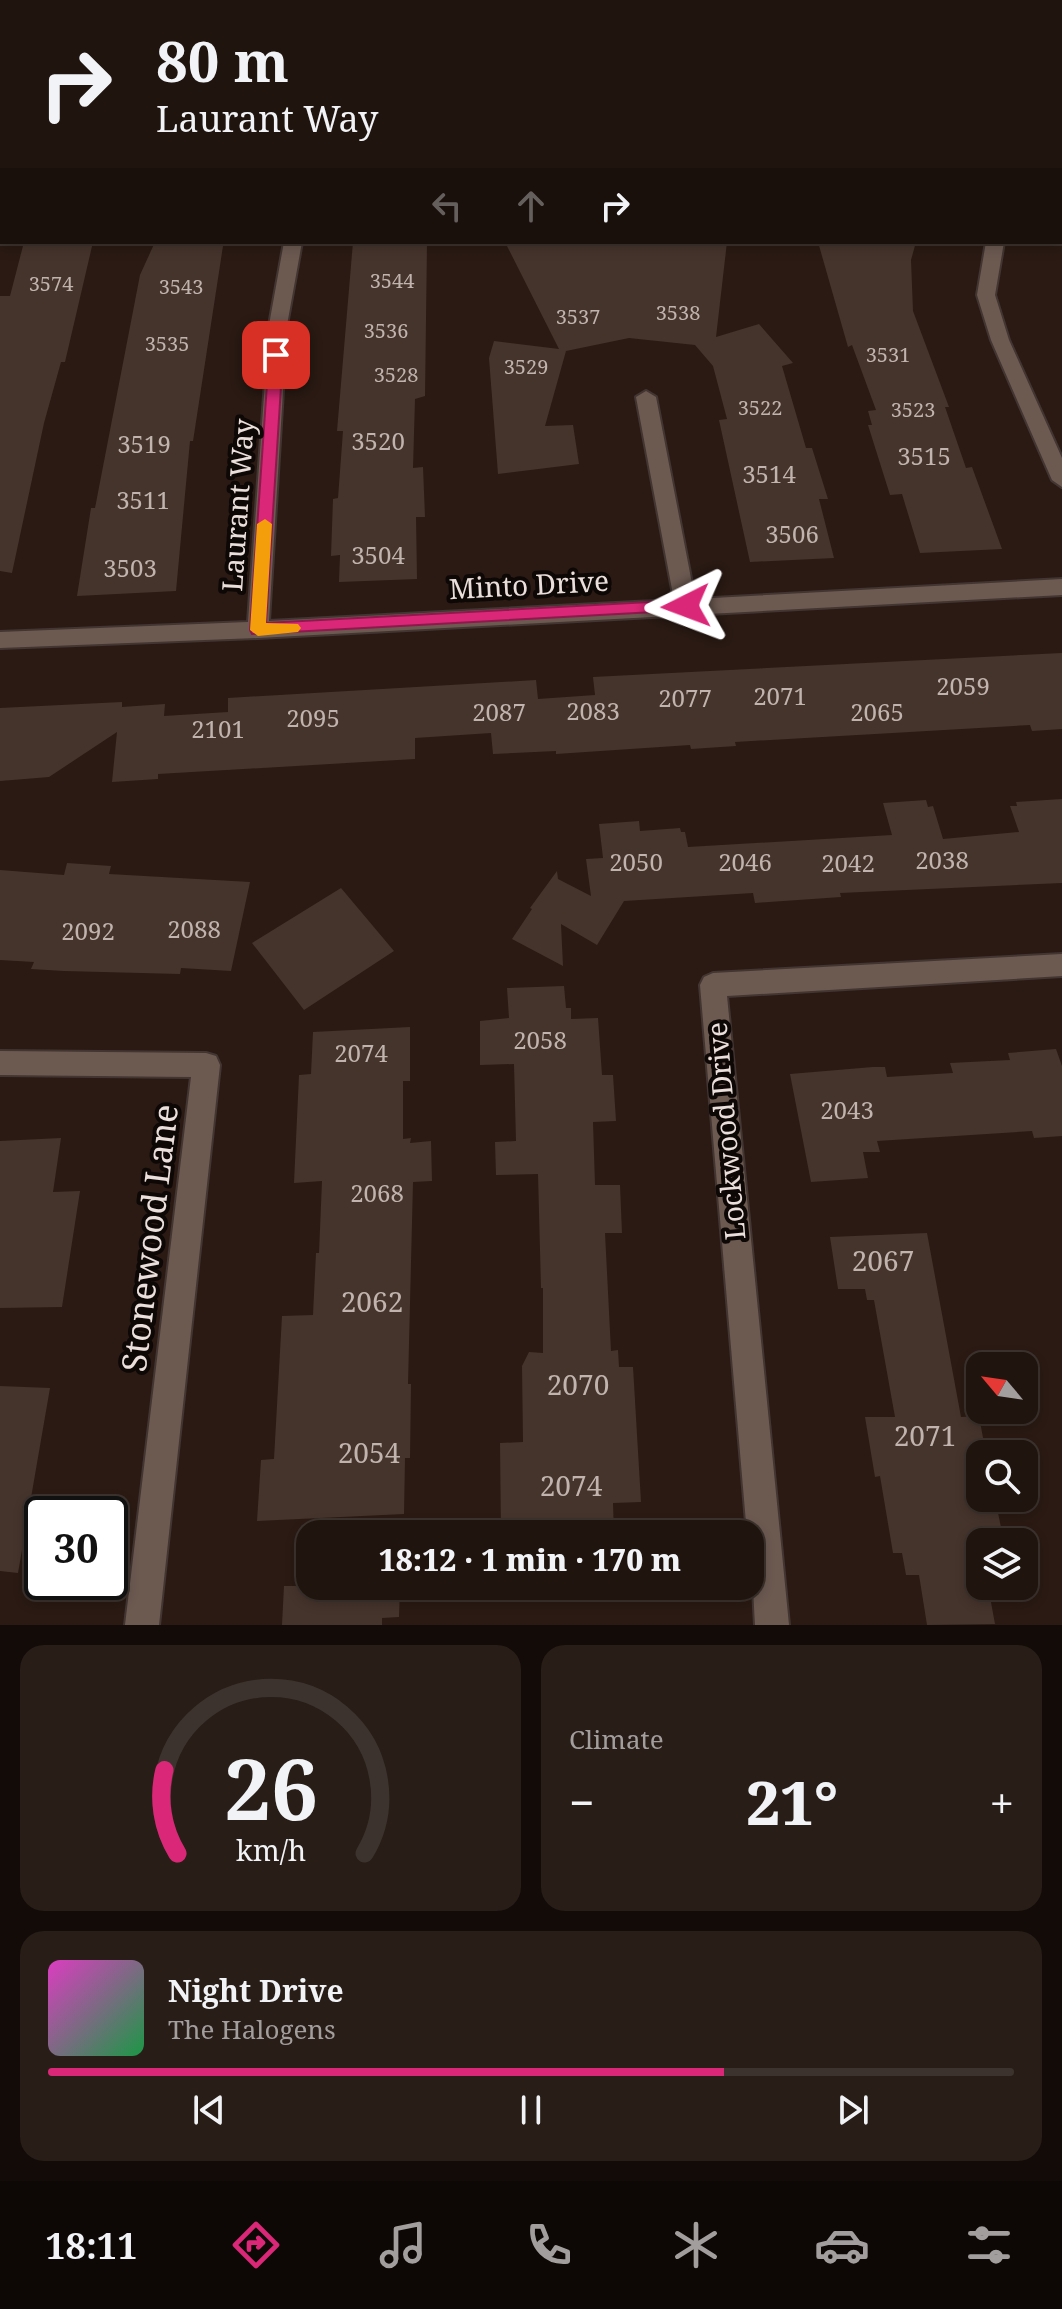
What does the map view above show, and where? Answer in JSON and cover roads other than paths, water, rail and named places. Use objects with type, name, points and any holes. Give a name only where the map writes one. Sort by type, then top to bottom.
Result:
[{"type":"street","points":[[895,0],[967,0]]},
{"type":"street","name":"Laurant Way","points":[[258,630],[278,325],[293,244]]},
{"type":"street","points":[[995,244],[986,295],[1000,340],[1062,480]]},
{"type":"street","points":[[646,397],[686,606]]},
{"type":"street","name":"Minto Drive","points":[[0,640],[258,630],[1062,587]]},
{"type":"street","name":"Lockwood Drive","points":[[772,1625],[713,985],[1062,965]]},
{"type":"street","name":"Stonewood Lane","points":[[0,1063],[206,1065],[142,1625]]}]
